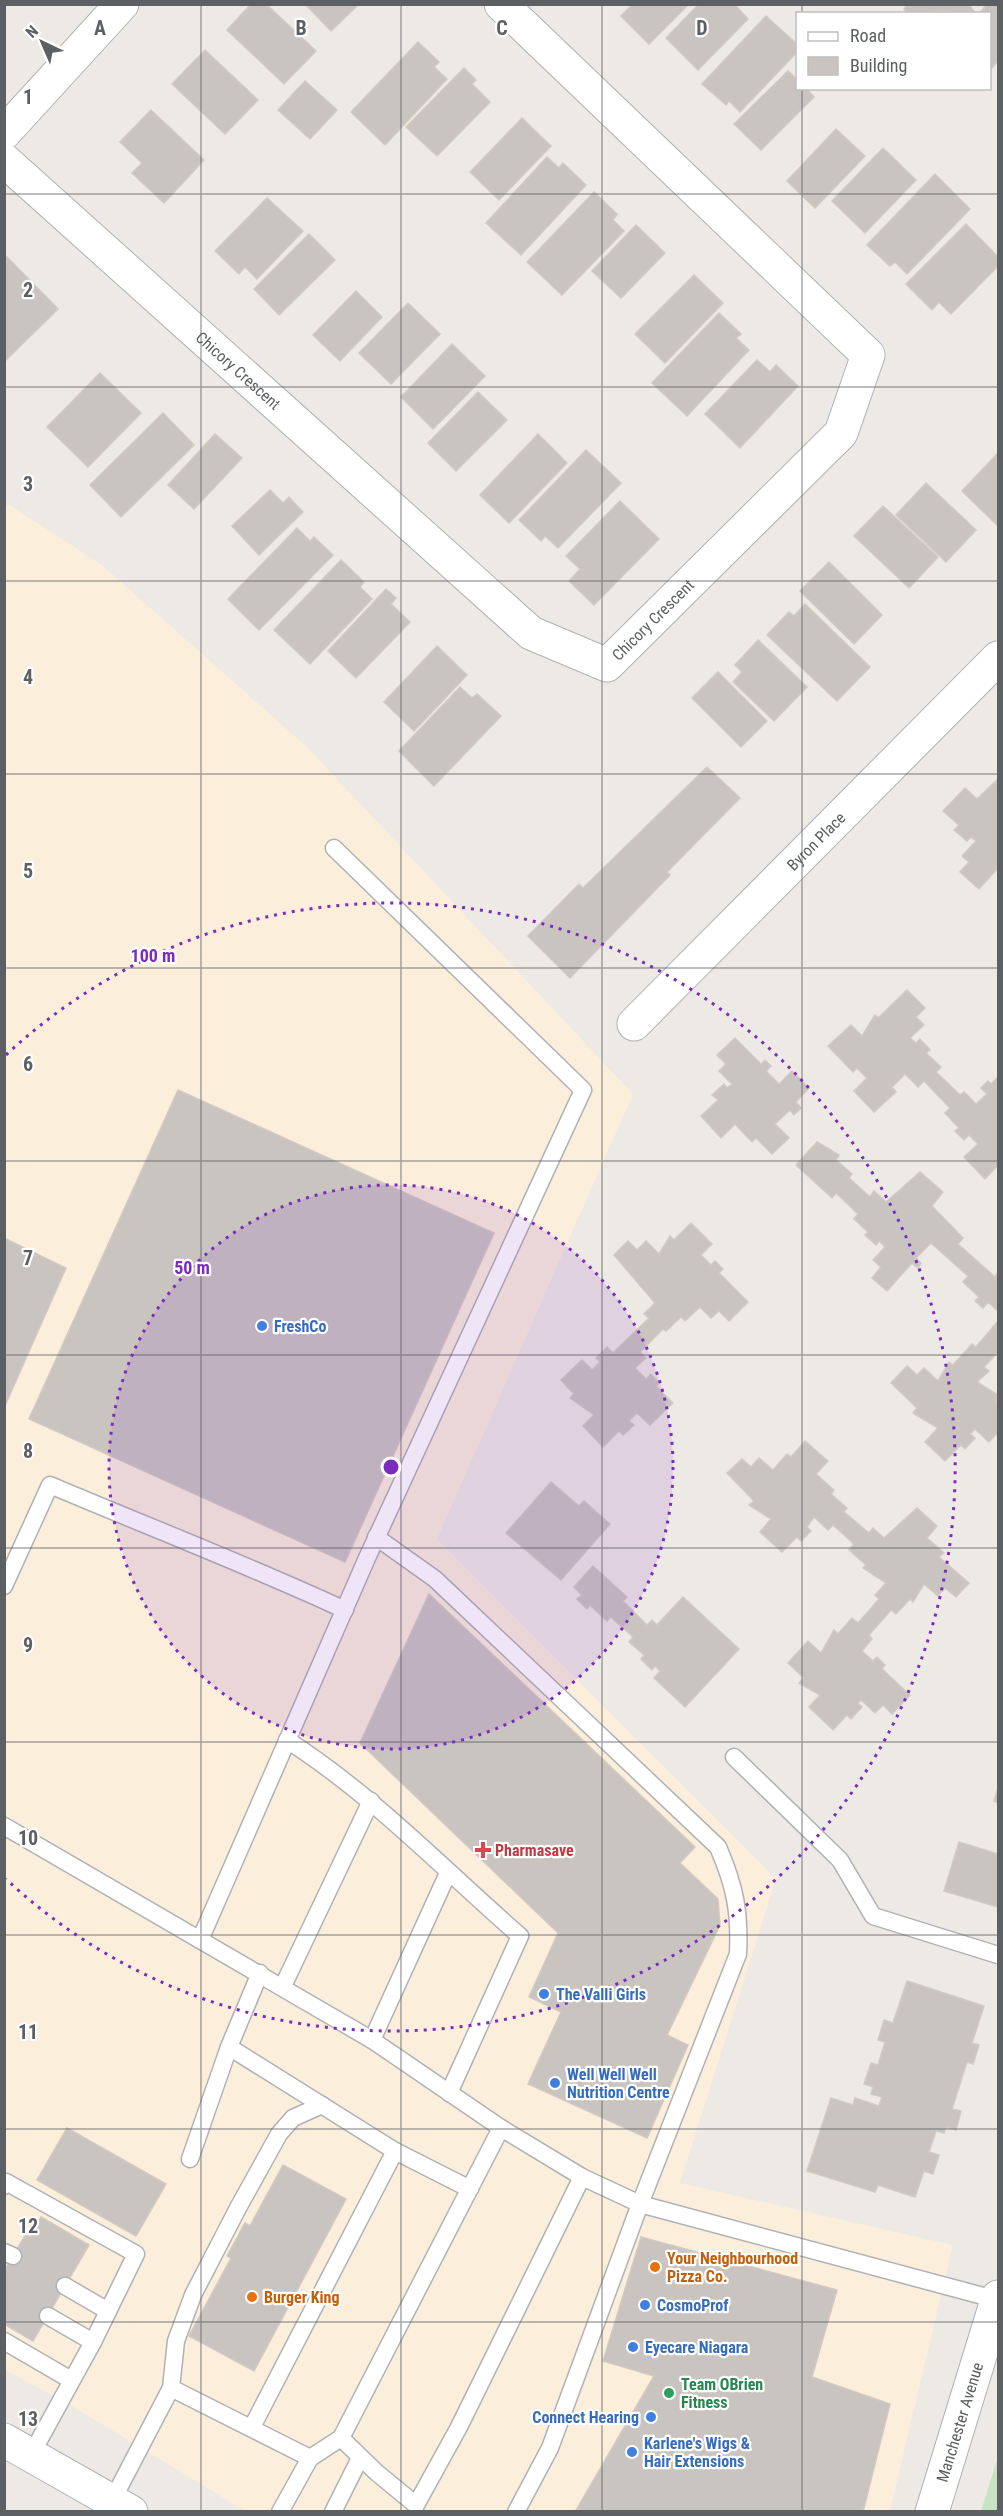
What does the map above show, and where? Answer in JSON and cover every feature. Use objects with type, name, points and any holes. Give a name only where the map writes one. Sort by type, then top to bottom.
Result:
[{"type":"street","points":[[4,133],[122,4]]},
{"type":"street","name":"Chicory Crescent","points":[[4,160],[531,633],[607,665],[841,433],[868,355],[501,4]]},
{"type":"street","name":"Byron Place","points":[[634,1024],[999,658]]},
{"type":"street","name":"Manchester Avenue","points":[[932,2511],[998,2298]]},
{"type":"street","points":[[18,2447],[121,2506]]},
{"type":"lane","points":[[200,1940],[376,1537],[583,1090],[334,848]]},
{"type":"lane","points":[[4,1586],[50,1485],[240,1561],[345,1610]]},
{"type":"lane","points":[[376,1537],[435,1579],[718,1847],[732,1878],[740,1918],[738,1954],[640,2204],[550,2448],[516,2511]]},
{"type":"lane","points":[[287,1740],[326,1766],[371,1801],[520,1936],[449,2093]]},
{"type":"lane","points":[[734,1757],[840,1860],[873,1916],[999,1955]]},
{"type":"lane","points":[[283,1986],[371,1801]]},
{"type":"lane","points":[[4,1826],[283,1986],[372,2040],[501,2128],[582,2177],[640,2204],[998,2298]]},
{"type":"lane","points":[[372,2040],[448,1873]]},
{"type":"lane","points":[[190,2159],[229,2047],[260,1973]]},
{"type":"lane","points":[[229,2047],[395,2151],[470,2189]]},
{"type":"lane","points":[[121,2506],[171,2388],[176,2341],[193,2295],[279,2134],[294,2118],[322,2105]]},
{"type":"lane","points":[[280,2511],[310,2458],[341,2438],[501,2128]]},
{"type":"lane","points":[[252,2427],[395,2151]]},
{"type":"lane","points":[[341,2438],[360,2458],[422,2508],[459,2427],[582,2177]]},
{"type":"lane","points":[[4,2186],[6,2182],[136,2254],[93,2342],[71,2380],[18,2447]]},
{"type":"lane","points":[[65,2286],[108,2311]]},
{"type":"lane","points":[[48,2316],[93,2342]]},
{"type":"lane","points":[[4,2341],[71,2380]]},
{"type":"lane","points":[[171,2388],[310,2458]]},
{"type":"lane","points":[[333,2511],[360,2458]]},
{"type":"shaded area","points":[[8,504],[102,565],[308,748],[633,1094],[437,1539],[776,1879],[680,2183],[953,2245],[890,2511],[245,2511],[72,2406],[5,2370],[4,511]]},
{"type":"green space","points":[[998,2457],[998,2511],[981,2511]]},
{"type":"building","points":[[251,4],[266,4],[316,51],[284,84],[227,30]]},
{"type":"building","points":[[305,4],[359,4],[331,31]]},
{"type":"building","points":[[633,4],[689,4],[649,44],[621,16]]},
{"type":"building","points":[[699,4],[734,4],[748,19],[698,70],[666,38]]},
{"type":"building","points":[[908,4],[968,4],[974,11],[906,12],[904,9]]},
{"type":"building","points":[[987,4],[998,4],[998,61],[991,69],[991,12],[981,12]]},
{"type":"building","points":[[766,16],[796,43],[796,53],[740,112],[729,101],[726,105],[702,84]]},
{"type":"building","points":[[418,42],[439,62],[434,67],[447,79],[385,145],[351,112]]},
{"type":"building","points":[[205,50],[258,100],[225,134],[172,84]]},
{"type":"building","points":[[464,68],[476,80],[472,84],[490,102],[437,156],[406,127]]},
{"type":"building","points":[[788,71],[796,78],[796,90],[808,90],[814,97],[761,150],[734,124]]},
{"type":"building","points":[[305,81],[337,110],[310,139],[278,110]]},
{"type":"building","points":[[151,110],[204,160],[164,203],[132,173],[142,163],[120,142]]},
{"type":"building","points":[[522,118],[551,146],[499,200],[470,172]]},
{"type":"building","points":[[836,129],[865,156],[815,208],[787,181]]},
{"type":"building","points":[[883,148],[916,180],[865,233],[832,201]]},
{"type":"building","points":[[547,157],[559,168],[563,163],[586,185],[521,255],[486,223]]},
{"type":"building","points":[[935,174],[970,209],[907,274],[895,262],[890,266],[867,245]]},
{"type":"building","points":[[594,192],[617,214],[613,220],[624,231],[562,295],[527,262]]},
{"type":"building","points":[[267,198],[303,231],[257,279],[245,267],[239,274],[215,251]]},
{"type":"building","points":[[966,224],[998,257],[998,266],[951,314],[939,302],[932,310],[906,284]]},
{"type":"building","points":[[636,225],[665,253],[621,298],[592,271]]},
{"type":"building","points":[[309,234],[335,260],[279,315],[254,289]]},
{"type":"building","points":[[7,257],[58,309],[4,362],[4,260]]},
{"type":"building","points":[[694,275],[723,303],[665,363],[635,334]]},
{"type":"building","points":[[356,291],[382,317],[340,361],[313,335]]},
{"type":"building","points":[[408,303],[440,334],[391,384],[359,353]]},
{"type":"building","points":[[719,313],[741,334],[736,338],[749,350],[687,416],[652,383]]},
{"type":"building","points":[[452,344],[485,376],[433,429],[401,397]]},
{"type":"building","points":[[757,360],[770,372],[776,365],[798,386],[740,448],[705,414]]},
{"type":"building","points":[[100,373],[141,413],[88,467],[47,427]]},
{"type":"building","points":[[478,392],[507,420],[456,471],[428,443]]},
{"type":"building","points":[[163,413],[194,445],[121,517],[90,485]]},
{"type":"building","points":[[215,434],[242,458],[194,509],[168,485]]},
{"type":"building","points":[[538,434],[567,463],[509,523],[480,495]]},
{"type":"building","points":[[586,450],[621,483],[558,548],[545,536],[541,541],[519,520]]},
{"type":"building","points":[[998,453],[998,526],[962,491]]},
{"type":"building","points":[[926,483],[976,530],[946,562],[896,515]]},
{"type":"building","points":[[270,490],[283,503],[289,497],[303,512],[259,555],[232,526]]},
{"type":"building","points":[[620,501],[659,539],[594,605],[569,581],[580,569],[566,556]]},
{"type":"building","points":[[883,506],[938,557],[909,588],[854,536]]},
{"type":"building","points":[[297,528],[310,541],[314,537],[333,555],[259,630],[228,599]]},
{"type":"building","points":[[341,560],[364,582],[360,587],[372,599],[310,664],[274,630]]},
{"type":"building","points":[[829,562],[882,615],[854,644],[800,591]]},
{"type":"building","points":[[386,589],[396,598],[391,604],[410,622],[356,678],[328,651]]},
{"type":"building","points":[[805,604],[870,667],[837,701],[767,635],[789,612],[794,616]]},
{"type":"building","points":[[758,640],[807,687],[774,721],[733,682],[742,672],[735,665]]},
{"type":"building","points":[[437,646],[467,675],[414,731],[384,702]]},
{"type":"building","points":[[718,672],[767,721],[741,747],[692,698]]},
{"type":"building","points":[[460,687],[472,698],[477,694],[501,716],[434,786],[399,751]]},
{"type":"building","points":[[707,767],[740,798],[667,872],[670,875],[570,978],[528,936],[579,884],[583,888]]},
{"type":"building","points":[[998,779],[998,868],[979,889],[960,872],[969,862],[962,856],[976,841],[971,837],[967,841],[954,830],[959,825],[943,811],[965,788],[977,799]]},
{"type":"building","points":[[907,990],[925,1008],[916,1017],[924,1025],[910,1038],[916,1043],[920,1039],[930,1050],[926,1053],[941,1067],[936,1072],[960,1095],[964,1092],[976,1104],[987,1094],[981,1088],[988,1081],[991,1084],[998,1077],[998,1165],[985,1179],[964,1157],[978,1144],[969,1135],[964,1140],[955,1131],[959,1128],[945,1113],[950,1108],[924,1081],[918,1087],[905,1074],[892,1087],[896,1092],[874,1112],[854,1091],[867,1078],[857,1068],[853,1072],[828,1046],[851,1025],[862,1036],[875,1015],[878,1018]]},
{"type":"building","points":[[735,1038],[761,1064],[765,1060],[771,1066],[766,1071],[779,1084],[792,1071],[809,1088],[796,1102],[801,1108],[794,1115],[790,1110],[775,1124],[789,1138],[772,1154],[756,1138],[752,1142],[735,1124],[721,1138],[701,1116],[718,1100],[712,1095],[724,1084],[727,1088],[732,1084],[719,1071],[726,1064],[717,1055]]},
{"type":"building","name":"FreshCo","points":[[178,1090],[494,1233],[345,1562],[29,1419]]},
{"type":"building","points":[[817,1142],[839,1155],[836,1160],[852,1174],[849,1178],[870,1197],[874,1191],[886,1202],[920,1172],[943,1192],[932,1206],[963,1238],[958,1244],[995,1277],[998,1272],[998,1311],[988,1302],[983,1308],[975,1301],[979,1297],[963,1282],[968,1276],[931,1243],[916,1258],[921,1263],[918,1268],[912,1263],[887,1291],[872,1278],[881,1267],[873,1260],[885,1247],[879,1241],[876,1245],[865,1235],[868,1232],[854,1219],[858,1214],[836,1193],[832,1198],[796,1165]]},
{"type":"building","points":[[691,1223],[712,1244],[701,1255],[711,1265],[715,1261],[723,1269],[719,1273],[748,1302],[729,1321],[719,1311],[711,1318],[700,1307],[685,1321],[681,1317],[666,1331],[663,1329],[640,1352],[646,1358],[635,1368],[646,1379],[651,1374],[659,1383],[656,1386],[673,1403],[650,1425],[637,1413],[629,1421],[634,1425],[623,1435],[619,1431],[603,1447],[583,1426],[594,1415],[570,1398],[574,1394],[561,1380],[582,1360],[592,1370],[600,1362],[596,1358],[607,1347],[613,1353],[649,1318],[644,1314],[655,1303],[614,1255],[628,1241],[637,1250],[646,1241],[659,1254],[670,1236],[674,1240]]},
{"type":"building","points":[[4,1238],[66,1268],[4,1408]]},
{"type":"building","points":[[998,1321],[998,1352],[984,1367],[989,1371],[977,1382],[998,1395],[996,1401],[998,1403],[998,1436],[996,1434],[989,1442],[975,1429],[970,1434],[975,1438],[965,1449],[961,1445],[945,1461],[925,1442],[938,1428],[913,1413],[917,1408],[891,1383],[907,1366],[917,1375],[924,1368],[938,1381],[949,1362],[953,1365],[972,1344],[976,1347]]},
{"type":"building","points":[[805,1441],[828,1461],[816,1474],[834,1490],[831,1494],[847,1508],[844,1512],[869,1533],[873,1528],[884,1538],[917,1508],[937,1526],[927,1538],[944,1553],[939,1557],[969,1583],[956,1597],[945,1588],[938,1596],[924,1584],[913,1602],[910,1599],[896,1614],[891,1610],[869,1635],[872,1639],[862,1651],[873,1661],[877,1657],[885,1665],[882,1669],[910,1695],[892,1714],[883,1705],[875,1713],[861,1700],[858,1703],[862,1707],[851,1719],[847,1715],[833,1730],[809,1707],[820,1695],[799,1683],[804,1678],[788,1663],[808,1641],[821,1653],[834,1630],[838,1634],[852,1618],[858,1623],[879,1599],[875,1595],[886,1583],[863,1568],[866,1565],[849,1550],[854,1544],[833,1525],[828,1530],[814,1517],[807,1527],[811,1531],[801,1541],[797,1537],[782,1552],[760,1532],[771,1519],[749,1505],[754,1501],[727,1473],[742,1459],[751,1467],[759,1458],[773,1470],[787,1454],[791,1457]]},
{"type":"building","points":[[551,1482],[579,1506],[584,1501],[610,1524],[561,1580],[506,1533]]},
{"type":"building","points":[[593,1566],[627,1597],[623,1601],[647,1625],[652,1620],[657,1625],[683,1597],[739,1649],[685,1707],[654,1678],[660,1671],[655,1666],[652,1670],[641,1659],[644,1655],[629,1642],[633,1637],[611,1617],[607,1621],[590,1605],[587,1609],[577,1599],[582,1595],[574,1587]]},
{"type":"building","points":[[429,1594],[695,1847],[680,1863],[718,1899],[720,1925],[667,2035],[688,2045],[647,2138],[528,2084],[561,2012],[529,1997],[558,1933],[360,1743]]},
{"type":"building","points":[[998,1788],[998,1803],[994,1801]]},
{"type":"building","points":[[959,1842],[998,1854],[998,1907],[944,1891]]},
{"type":"building","points":[[907,1981],[984,2006],[972,2043],[979,2045],[973,2064],[967,2062],[952,2109],[961,2111],[956,2130],[946,2127],[944,2133],[936,2131],[929,2152],[939,2155],[933,2174],[924,2171],[915,2197],[878,2185],[875,2192],[807,2171],[831,2098],[853,2105],[855,2098],[879,2106],[882,2097],[871,2094],[873,2087],[864,2084],[871,2063],[878,2065],[885,2042],[878,2040],[884,2020],[893,2023]]},
{"type":"building","points":[[67,2128],[166,2184],[136,2236],[37,2180]]},
{"type":"building","name":"Burger King","points":[[283,2165],[346,2199],[254,2371],[189,2336],[231,2258],[227,2256],[245,2223],[250,2226]]},
{"type":"building","points":[[41,2217],[89,2245],[33,2341],[4,2324],[4,2271],[26,2234],[30,2237]]},
{"type":"building","points":[[641,2237],[837,2290],[812,2377],[890,2404],[863,2512],[575,2512],[654,2376],[603,2361]]},
{"type":"place","name":"FreshCo","points":[[262,1326]]},
{"type":"place","name":"Pharmasave","points":[[483,1850]]},
{"type":"place","name":"The Valli Girls","points":[[544,1994]]},
{"type":"place","name":"Well Well Well Nutrition Centre","points":[[555,2083]]},
{"type":"place","name":"Your Neighbourhood Pizza Co.","points":[[655,2267]]},
{"type":"place","name":"Burger King","points":[[252,2297]]},
{"type":"place","name":"CosmoProf","points":[[645,2305]]},
{"type":"place","name":"Eyecare Niagara","points":[[633,2347]]},
{"type":"place","name":"Team OBrien Fitness","points":[[669,2393]]},
{"type":"place","name":"Connect Hearing","points":[[651,2417]]},
{"type":"place","name":"Karlene's Wigs & Hair Extensions","points":[[632,2452]]}]
